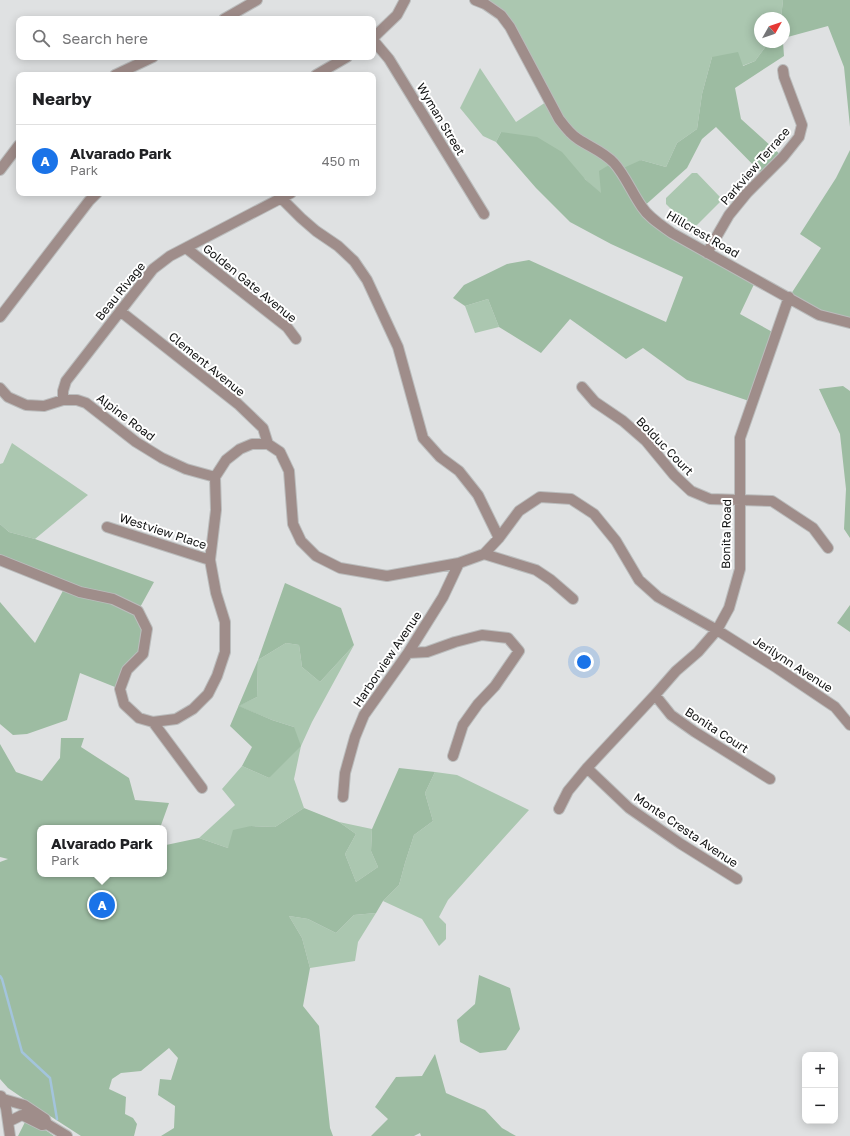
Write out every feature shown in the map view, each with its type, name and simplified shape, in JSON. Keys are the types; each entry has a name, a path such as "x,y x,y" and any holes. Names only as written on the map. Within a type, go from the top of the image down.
{"street":[{"path":"229,16 257,0"},
{"path":"376,36 397,15 405,0"},
{"name":"Hillcrest Road","path":"475,0 485,4 501,15 510,27 559,120 577,138 614,162 642,208 656,222 672,233 819,315 850,323"},
{"name":"Wyman Street","path":"376,43 389,59 484,214"},
{"path":"121,72 147,60"},
{"path":"321,72 342,60"},
{"name":"Parkview Terrace","path":"707,252 729,215 747,193 783,157 799,137 802,125 784,77 783,70"},
{"path":"0,170 16,149"},
{"path":"0,317 94,196"},
{"name":"Beau Rivage","path":"63,400 66,381 153,269 170,256 286,196"},
{"path":"282,198 301,218 316,231 338,246 354,261 367,280 398,347 423,438 440,457 459,471 478,494 499,538"},
{"name":"Golden Gate Avenue","path":"186,248 288,327 296,339"},
{"name":"Bonita Road","path":"558,809 568,791 587,768 676,671 698,652 717,630 729,608 740,569 740,438 789,298"},
{"name":"Clement Avenue","path":"120,311 238,404 264,428 268,444"},
{"name":"Bolduc Court","path":"582,387 595,402 623,421 646,441 674,475 691,491 710,499 772,500 813,528 828,548"},
{"name":"Alpine Road","path":"0,388 8,397 26,405 44,406 63,400 77,400 86,403 136,442 162,458 186,469 215,477"},
{"path":"0,560 80,592 113,599 138,611 147,629 143,654 127,670 120,689 124,704 139,718 153,722 176,719 193,709 208,694 217,676 225,652 225,622 216,593 210,560 216,510 215,477 226,460 240,449 252,444 268,444 280,452 289,471 293,524 301,541 316,556 340,568 387,576 459,563 484,554 536,570 551,580 573,599"},
{"name":"Jerilynn Avenue","path":"484,554 499,538 519,511 540,497 571,499 594,514 616,541 639,580 658,597 717,630 835,707 850,726"},
{"name":"Westview Place","path":"107,527 210,560"},
{"name":"Harborview Avenue","path":"343,797 345,773 355,737 364,715 408,653 444,597 459,563"},
{"path":"408,653 427,652 482,635 508,638 519,651 495,686 478,704 463,725 453,756"},
{"name":"Bonita Court","path":"655,695 671,714 695,732 770,779"},
{"path":"153,722 202,788"},
{"name":"Monte Cresta Avenue","path":"587,768 629,808 681,844 737,879"},
{"path":"2,1097 21,1104 24,1112 42,1125 47,1124 67,1136"},
{"path":"2,1097 6,1108 10,1136"},
{"path":"8,1122 24,1112"}],"green space":[{"path":"475,0 783,0 782,12 754,12 754,48 765,48 755,61 742,66 712,57 702,94 697,129 677,143 666,167 641,160 601,194 585,179 501,132 496,142 483,136 460,108 480,68 516,122 549,100 510,27"},
{"path":"783,0 850,0 850,127 844,67 828,26 790,36 790,12 782,12"},
{"path":"765,48 783,48 784,56 735,88 741,119 783,157 764,176 716,127 702,139 687,168 642,208 656,222 756,280 740,314 776,334 752,402 687,380 643,348 626,359 570,319 541,353 499,327 488,299 465,306 453,298 464,285 507,264 529,260 666,322 683,277 611,244 570,222 536,188 496,142 501,132 537,137 562,152 585,179 601,193 599,171 614,162 619,170 641,160 666,167 677,143 697,129 702,94 712,57 738,52 743,66 755,61"},
{"path":"850,150 850,323 789,297 821,248 800,234 836,178"},
{"path":"692,173 697,173 720,197 720,202 694,228 689,227 666,204 666,198"},
{"path":"488,299 499,327 475,333 465,306"},
{"path":"843,386 850,391 850,538 844,529 846,489 840,434 819,389"},
{"path":"12,443 88,495 35,539 9,532 0,524 0,464 3,463"},
{"path":"0,524 9,532 35,539 154,582 138,611 147,629 143,654 120,689 80,673 67,720 27,734 13,735 0,724 0,602 35,643 65,587 0,560"},
{"path":"285,583 341,608 354,645 320,682 302,667 299,645 286,643 258,660"},
{"path":"850,605 850,632 837,623"},
{"path":"286,643 299,645 302,667 320,682 354,645 312,722 301,746 294,779 304,808 275,827 251,826 228,848 199,838 235,805 222,789 242,766 269,778 294,727 238,706 257,697 258,660"},
{"path":"258,660 257,697 239,706 272,720 294,727 301,746 269,778 242,766 252,747 230,726"},
{"path":"61,738 84,738 81,747 129,778 135,800 169,803 161,825 37,825 37,877 167,877 167,845 199,838 228,848 233,830 251,826 275,827 304,808 339,822 356,834 345,854 356,882 378,867 371,851 372,829 399,768 435,772 425,793 433,821 414,835 399,885 383,901 376,913 354,915 336,933 308,919 289,916 302,938 310,968 303,1006 319,1026 330,1128 333,1136 161,1136 174,1128 175,1106 158,1095 160,1079 171,1080 178,1058 169,1048 141,1071 121,1073 112,1079 109,1089 126,1097 125,1114 133,1118 137,1124 134,1136 81,1136 8,1088 0,1079 0,862 8,859 0,857 0,744 16,772 42,781 60,758"},
{"path":"435,772 457,775 529,810 448,900 439,917 446,924 446,939 439,946 422,919 383,901 399,885 414,835 433,821 425,793"},
{"path":"339,822 372,829 371,851 378,867 356,882 345,854 356,834"},
{"path":"376,913 358,942 355,961 310,968 302,938 289,916 308,919 336,933 354,915"},
{"path":"479,975 510,988 520,1029 506,1050 480,1053 460,1042 457,1020 475,1004"},
{"path":"435,1054 446,1093 485,1110 502,1128 516,1136 421,1136 420,1133 414,1136 371,1136 388,1119 375,1107 396,1077 422,1076"},
{"path":"25,1122 41,1127 54,1136 18,1136"}],"waterway":[{"path":"0,976 22,1052 50,1078 57,1119"}],"place":[{"name":"Alvarado Park","path":"102,905"}]}
